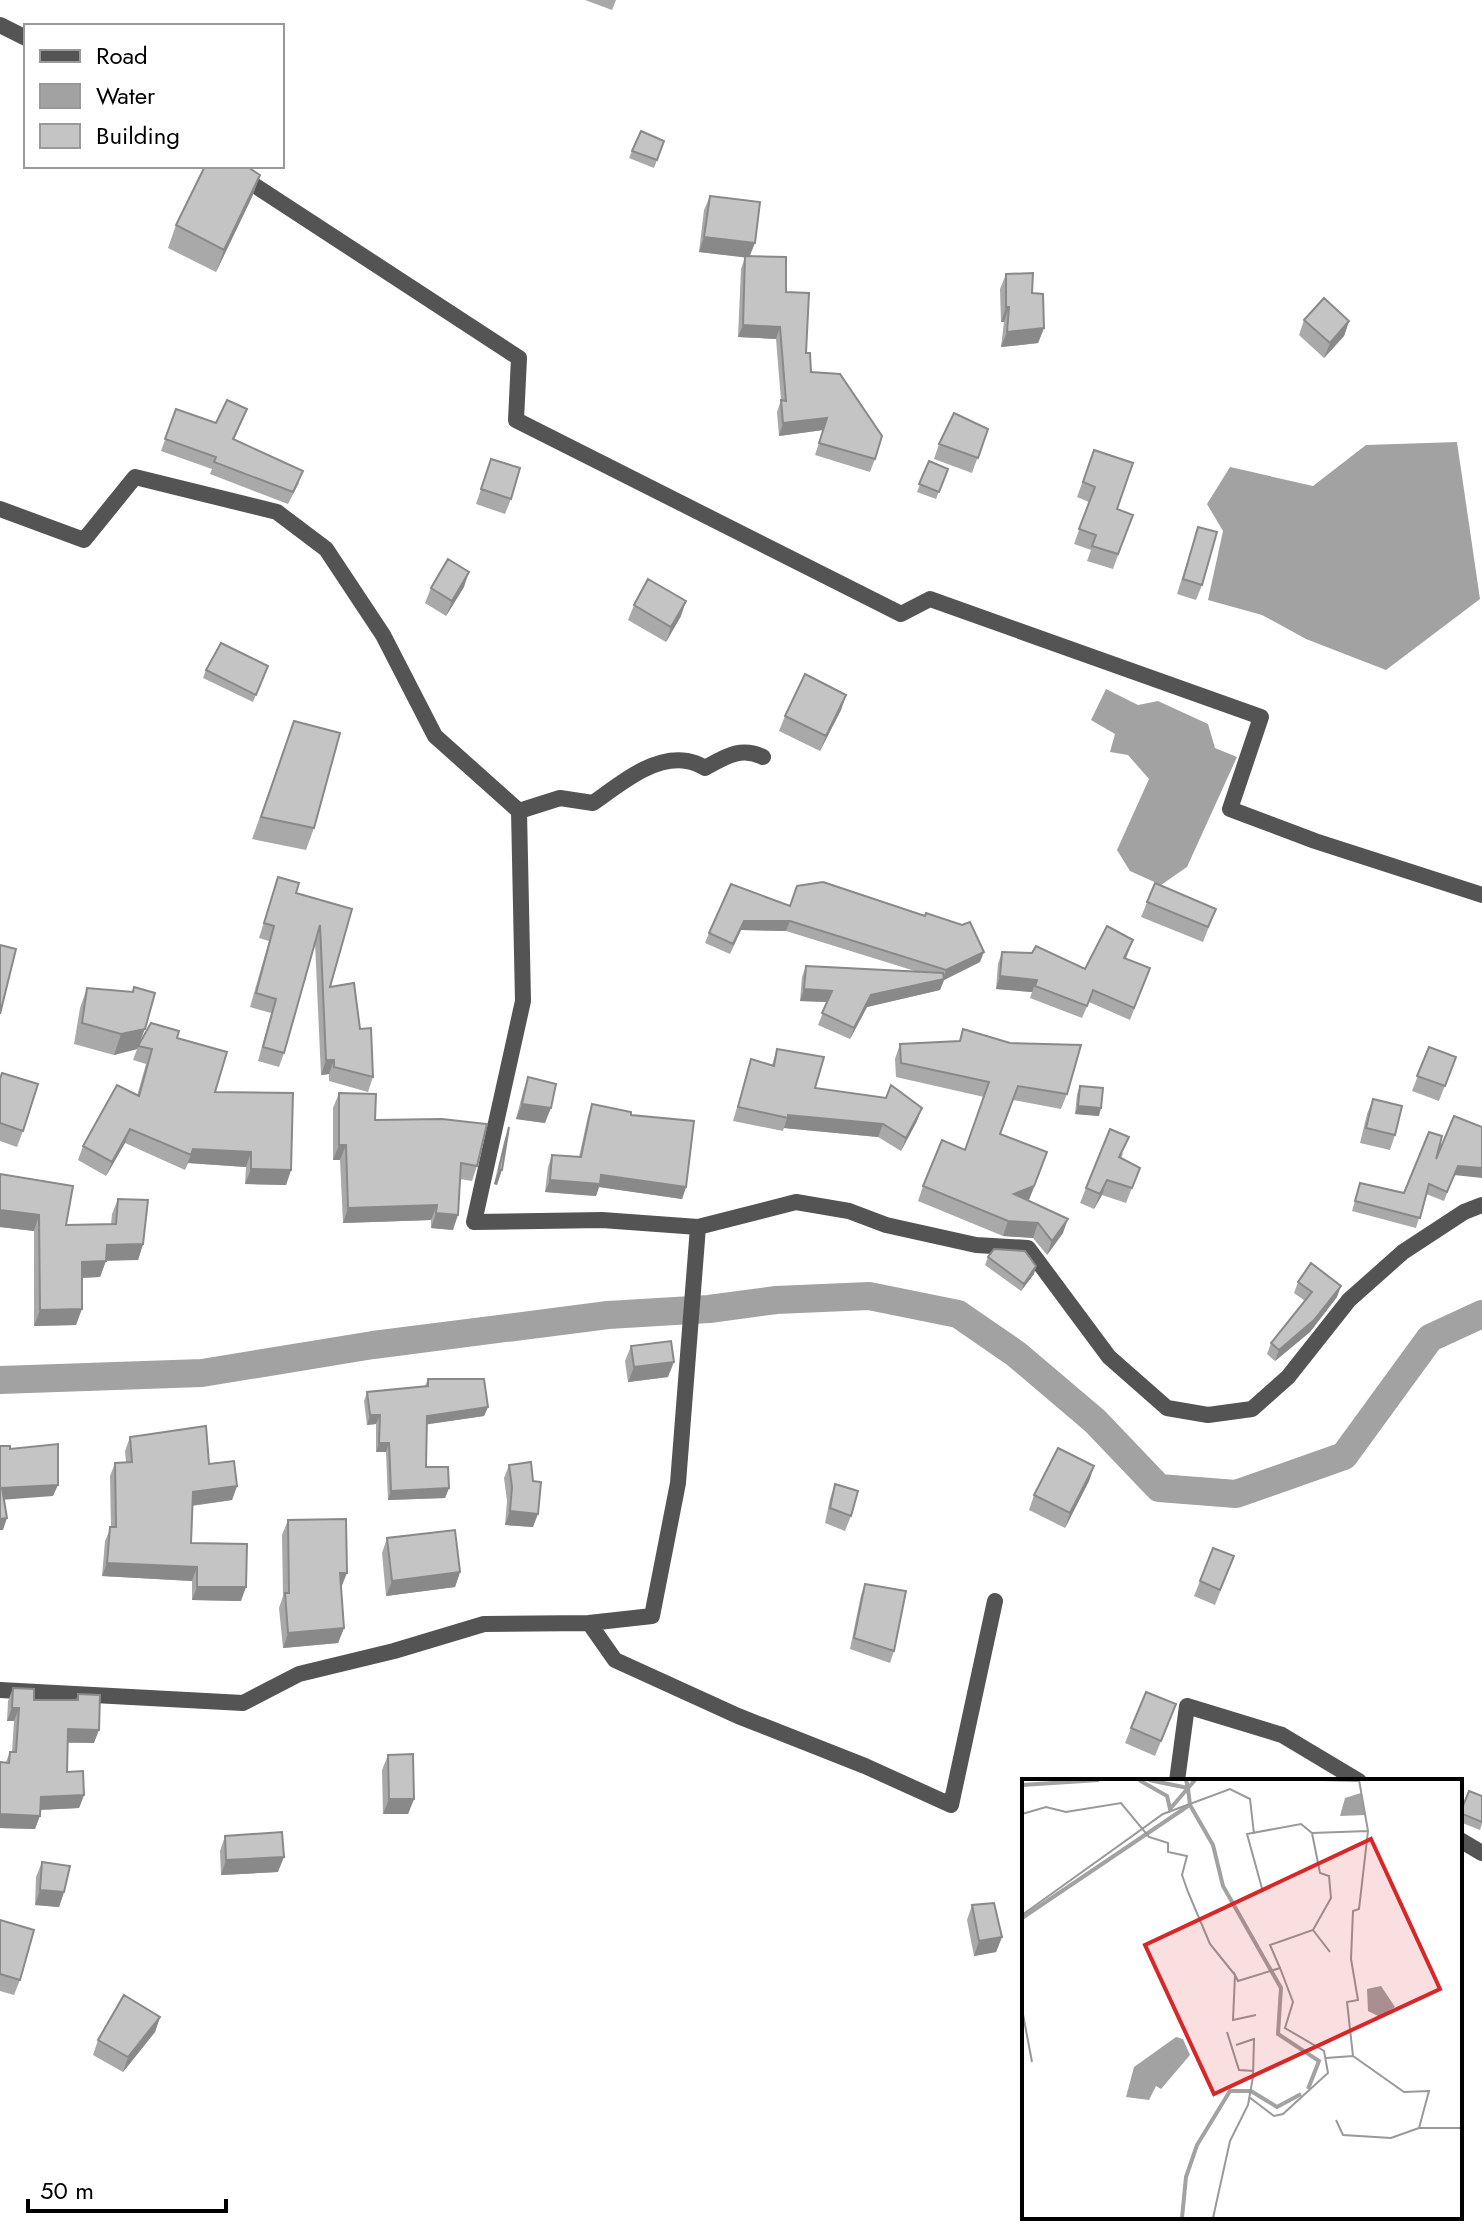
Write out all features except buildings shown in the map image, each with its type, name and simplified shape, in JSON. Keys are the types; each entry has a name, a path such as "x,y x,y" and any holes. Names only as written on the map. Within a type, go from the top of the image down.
{"street":[{"path":"0,25 24,37"},
{"path":"228,168 519,358 516,420 901,614 930,599 1261,717 1230,809 1315,841 1482,895"},
{"path":"0,509 84,540 135,477 277,512 326,549 383,635 435,736 519,811 523,1001 474,1222 602,1220 698,1227 796,1202 849,1211 886,1225 976,1245 1028,1248 1109,1357 1167,1408 1208,1415 1252,1409 1288,1377 1349,1300 1403,1252 1464,1212 1482,1205"},
{"path":"519,811 560,798 593,803 636,773 664,762 686,760 705,768 735,752 756,753 763,757"},
{"path":"0,1690 243,1703 299,1674 394,1651 484,1624 589,1623 652,1616 678,1483 698,1227"},
{"path":"589,1623 615,1660 738,1716 865,1766 951,1805 995,1601"},
{"path":"1177,1779 1187,1706 1282,1735 1356,1779"},
{"path":"1462,1841 1482,1853"}],"water":[{"path":"1457,442 1480,599 1386,670 1306,639 1262,615 1208,600 1223,531 1207,504 1230,467 1313,486 1366,445"},
{"path":"1106,689 1138,705 1158,701 1208,724 1215,748 1237,757 1187,867 1161,885 1130,871 1117,850 1149,779 1128,755 1110,752 1115,734 1091,720"}],"waterway":[{"path":"0,1380 202,1373 373,1345 608,1315 709,1309 776,1300 869,1296 958,1314 1016,1354 1095,1421 1159,1488 1236,1494 1344,1456 1430,1338 1482,1314"}]}
